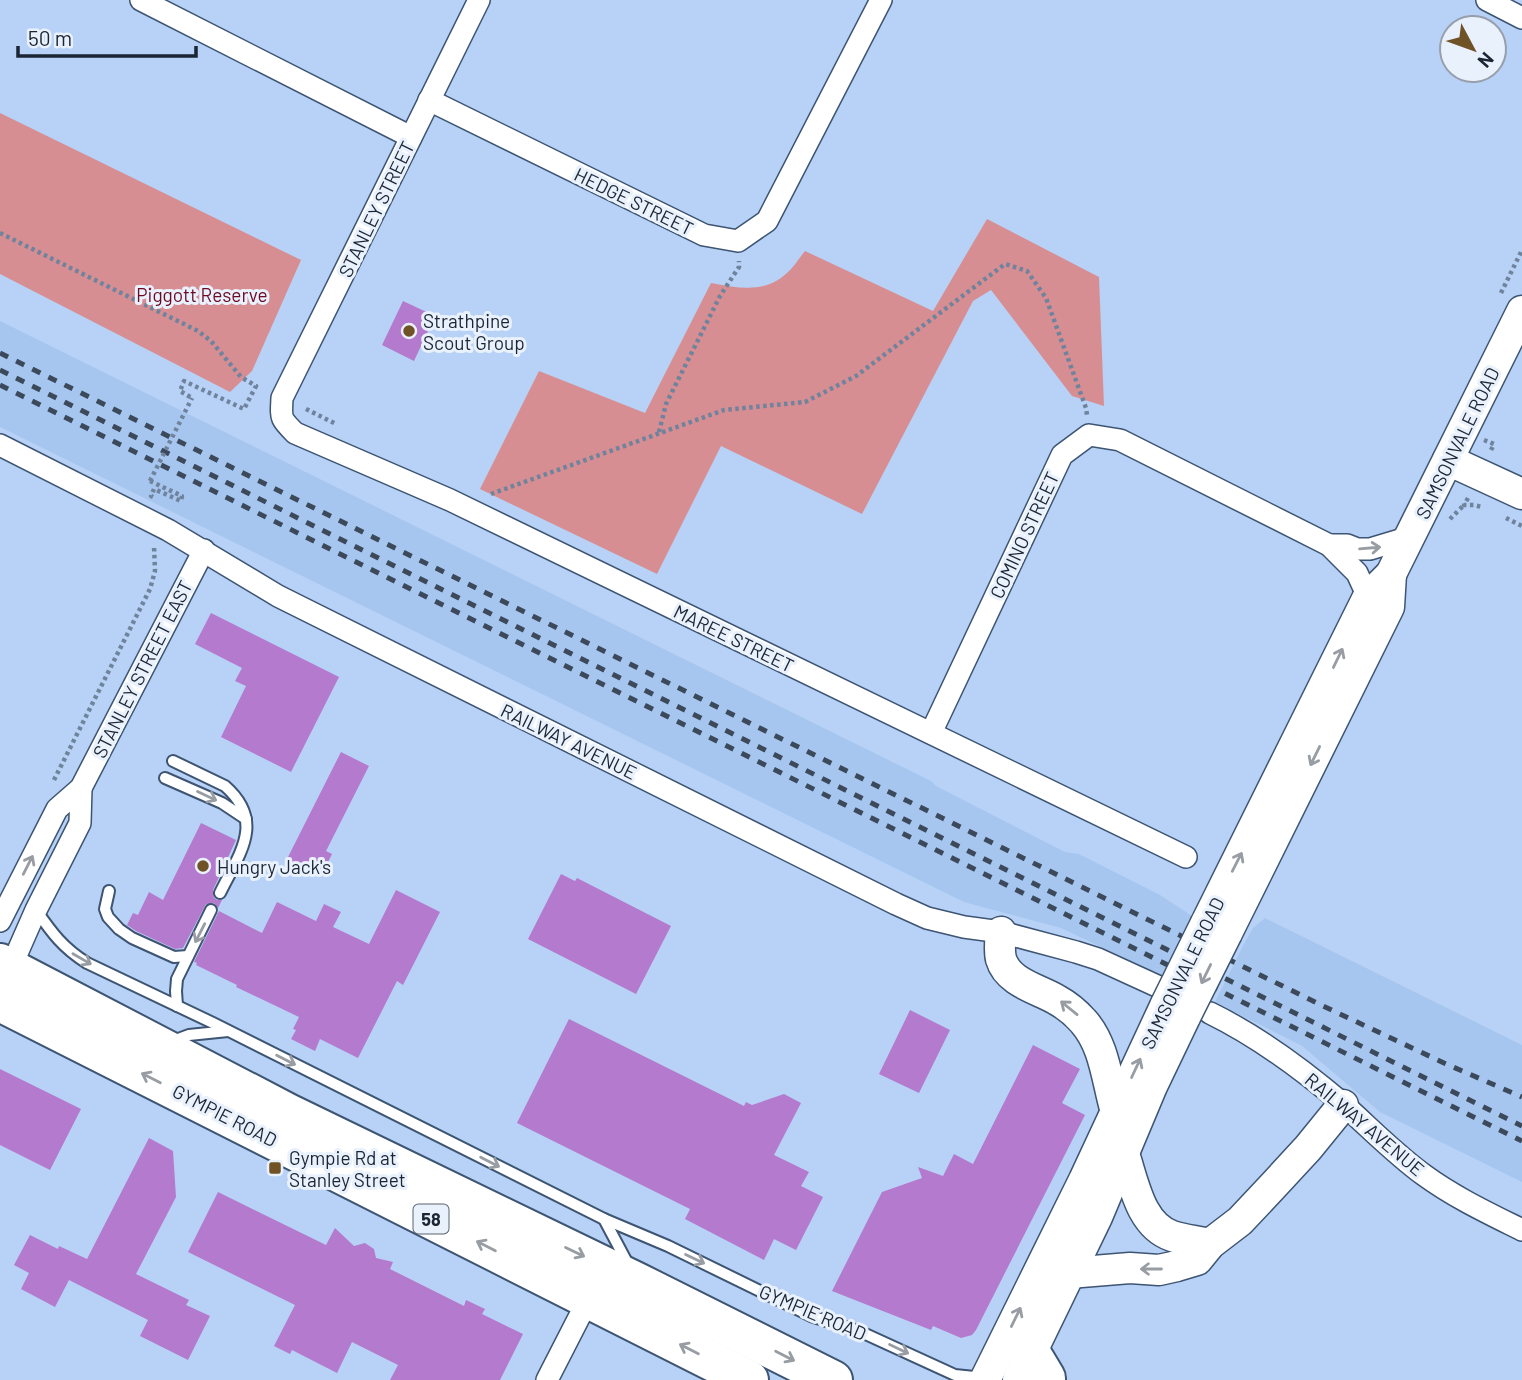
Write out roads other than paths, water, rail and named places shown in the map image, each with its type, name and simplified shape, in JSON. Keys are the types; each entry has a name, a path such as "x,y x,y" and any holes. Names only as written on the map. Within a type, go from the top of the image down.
{"highway":[{"name":"GYMPIE ROAD","path":"3,981 161,1045 288,1113 832,1380"},
{"name":"GYMPIE ROAD","path":"3,981 589,1298 750,1380"}],"main road":[{"name":"SAMSONVALE ROAD","path":"986,1379 1116,1112 1180,1004 1368,597 1391,574 1522,311"},
{"path":"1448,460 1522,494"},
{"name":"SAMSONVALE ROAD","path":"1217,928 1389,607 1391,574"},
{"path":"1001,932 1001,959 1012,976 1059,1000 1084,1021 1101,1054 1116,1112"},
{"name":"SAMSONVALE ROAD","path":"1031,1371 1069,1273 1097,1217 1152,1086 1180,1004"},
{"path":"1069,1273 1130,1268 1159,1269 1197,1259 1210,1244 1240,1221 1308,1148 1343,1105"},
{"path":"1124,1154 1141,1206 1159,1230 1174,1237 1210,1244"}],"street":[{"name":"STANLEY STREET","path":"282,421 282,398 479,0"},
{"name":"HEDGE STREET","path":"429,100 704,235 738,241 767,221 881,0"},
{"path":"1487,0 1522,18"},
{"path":"144,1 411,137"},
{"name":"MAREE STREET","path":"282,421 295,433 460,505 1186,857"},
{"name":"COMINO STREET","path":"931,733 1062,455 1089,435 1120,440 1329,545"},
{"name":"RAILWAY AVENUE","path":"0,445 168,530 278,596 896,904 927,918 1001,932 1107,963 1180,1004 1236,1026 1288,1060 1397,1154 1440,1186 1522,1230"},
{"path":"1329,545 1370,549 1410,537"},
{"path":"1329,545 1352,566 1368,597"},
{"name":"STANLEY STREET EAST","path":"0,920 57,808 81,788 204,550"},
{"name":"STANLEY STREET EAST","path":"3,981 80,823 81,788"},
{"path":"547,1380 589,1298"}],"lane":[{"path":"173,761 225,786 239,802 247,820 243,845 220,893"},
{"path":"165,778 222,803 247,820"},
{"path":"109,891 105,909 108,917 119,929 132,938 174,957 188,956"},
{"name":"GYMPIE ROAD","path":"36,910 58,941 87,963 604,1219 668,1246 811,1316 861,1332 955,1375 986,1379"},
{"path":"177,1006 177,979 211,910"},
{"path":"161,1045 189,1035 228,1031"},
{"path":"604,1219 637,1282"}],"railway":[{"path":"0,353 1323,1006 1522,1097"},
{"path":"0,370 1522,1126"},
{"path":"0,385 1522,1141"}],"place":[{"name":"Strathpine Scout Group","path":"409,331"},
{"name":"Hungry Jack's","path":"203,866"},
{"name":"Gympie Rd at Stanley Street","path":"275,1168"}],"park label":[{"name":"Piggott Reserve","path":"202,294"}]}
